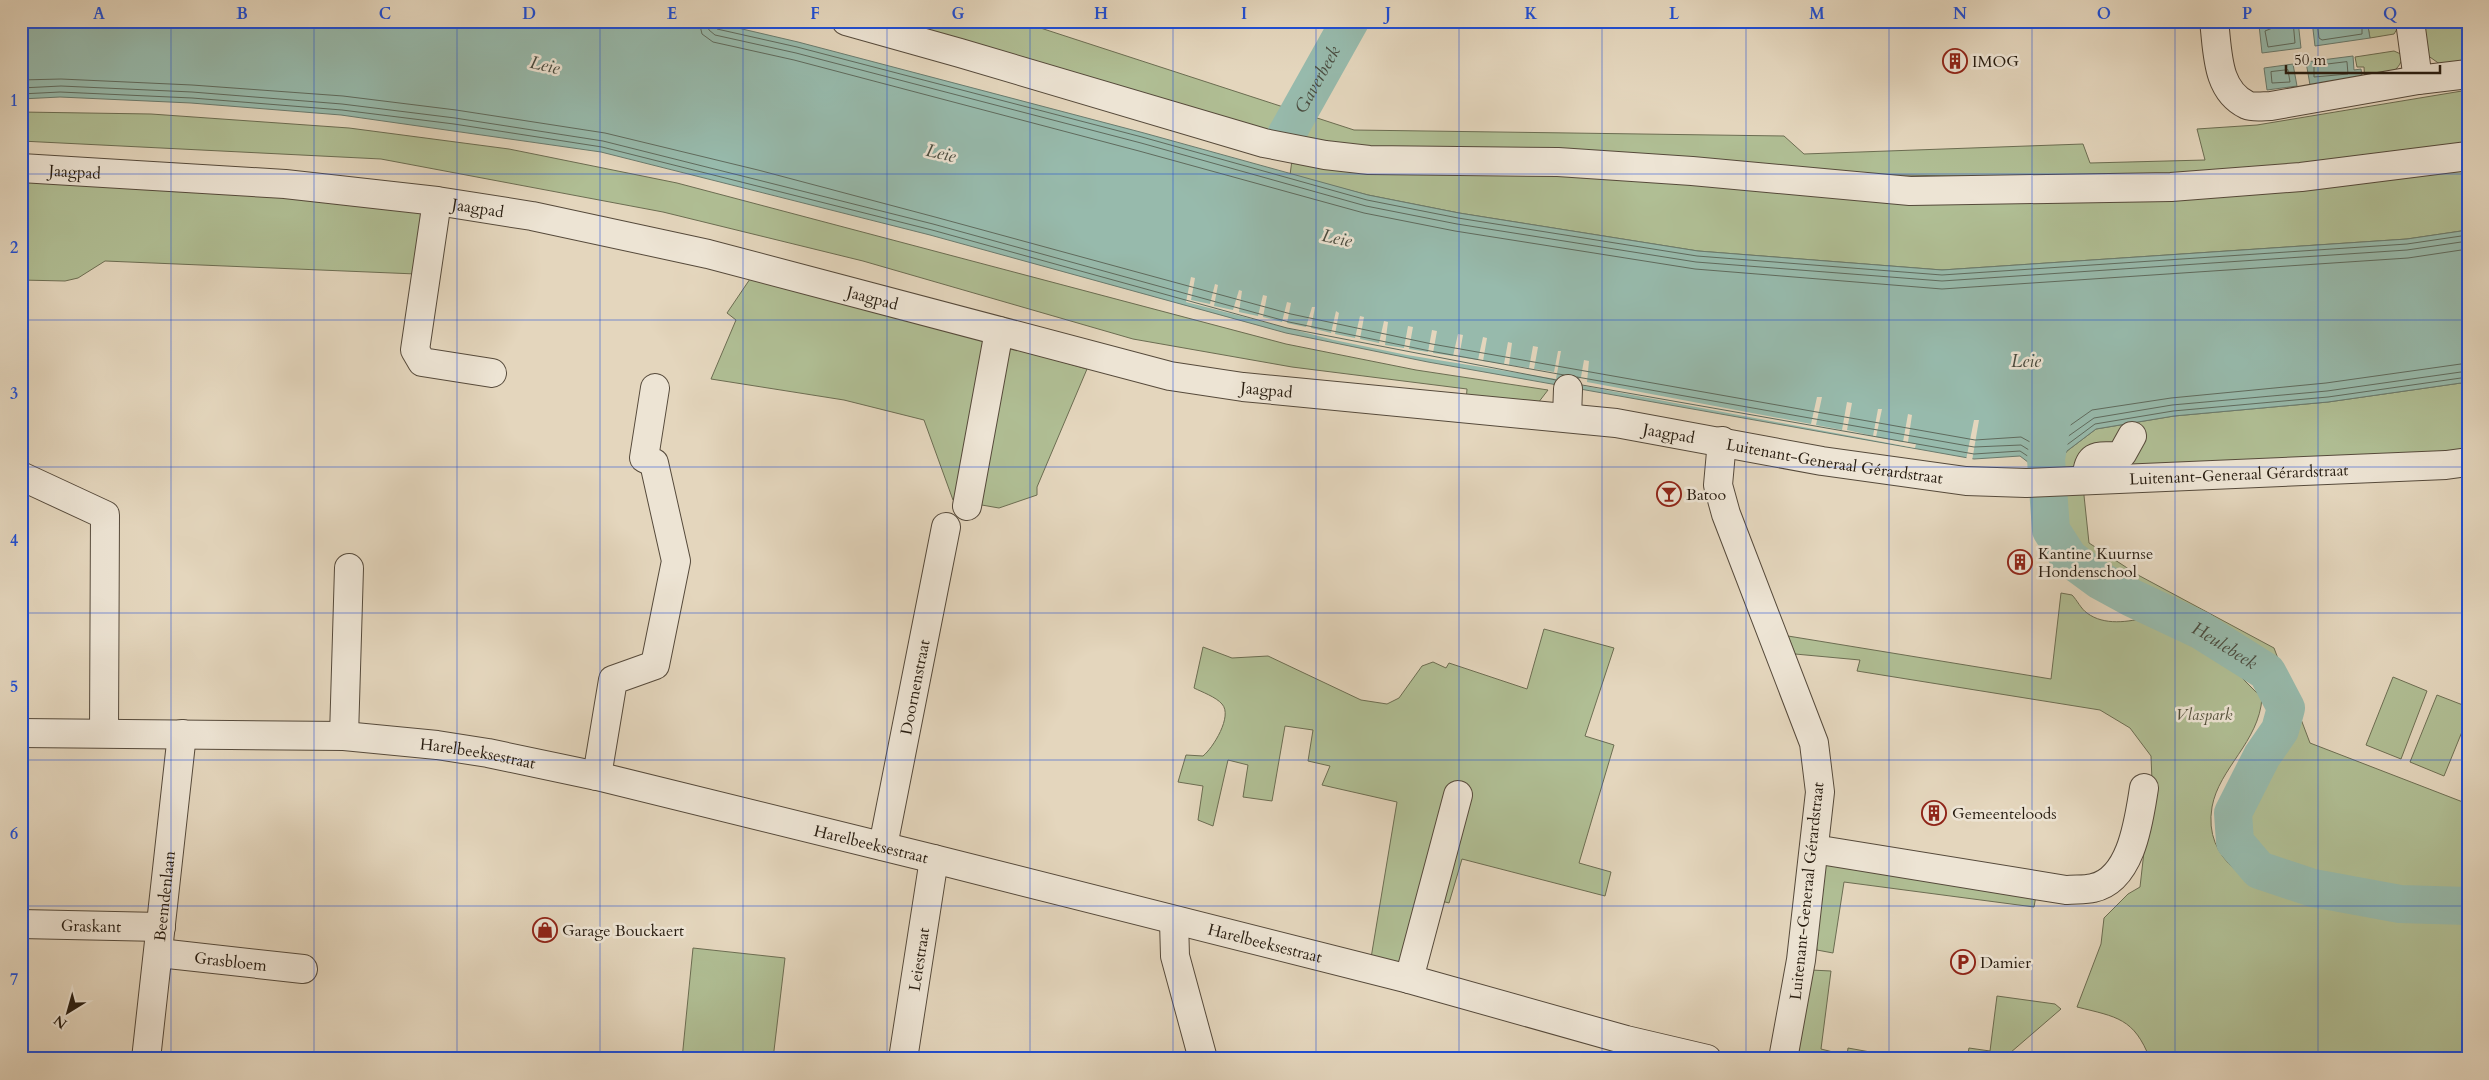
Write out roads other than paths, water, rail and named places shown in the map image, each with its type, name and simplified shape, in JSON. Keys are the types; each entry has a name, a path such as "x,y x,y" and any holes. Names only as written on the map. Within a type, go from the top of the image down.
{"street":[{"path":"846,21 1264,143 1325,156 1369,160 1558,162 1692,170 1910,191 2171,187 2301,177 2468,156"},
{"path":"2214,21 2221,72 2229,93 2249,106 2271,106 2418,80 2468,74"},
{"path":"2410,21 2418,80"},
{"name":"Jaagpad","path":"21,168 97,174 192,176 285,184 438,202 532,216 708,254 1170,376 1244,387 1566,417 1640,426 1722,440"},
{"path":"438,202 415,350 422,362 492,373"},
{"path":"967,506 999,331"},
{"path":"597,776 613,680 655,665 676,561 654,464 644,458 655,388"},
{"path":"1566,417 1568,389"},
{"path":"2081,477 2097,456 2113,457 2122,454 2132,436"},
{"name":"Luitenant-Generaal Gérardstraat","path":"1783,1059 1794,1002 1820,792 1814,743 1726,514 1718,485 1722,440 1822,461 1954,480 2026,483 2081,477 2426,466 2468,462"},
{"path":"21,476 105,515 104,733"},
{"name":"Doornenstraat","path":"883,846 946,527"},
{"path":"344,736 349,568"},
{"name":"Harelbeeksestraat","path":"21,733 344,736 437,744 597,776 883,846 1408,979 1626,1040 1707,1059"},
{"name":"Beemdenlaan","path":"146,1059 182,734"},
{"path":"1814,849 2066,890 2095,888 2115,877 2135,839 2144,788"},
{"path":"1408,979 1458,795"},
{"name":"Leiestraat","path":"903,1059 934,859"},
{"path":"1174,921 1175,956 1203,1059"},
{"name":"Graskant","path":"21,924 160,940"},
{"name":"Grasbloem","path":"160,940 303,969"}],"water":[{"name":"Leie","path":"21,21 708,21 798,42 1144,133 1368,195 1459,213 1698,251 1942,270 2407,239 2468,230 2468,382 2328,402 2174,416 2096,429 2067,451 2057,466 2033,466 2020,456 1974,459 1428,362 1286,333 930,235 601,152 341,115 191,103 60,97 21,99"},
{"path":"2298,21 2301,48 2262,53 2259,25"},
{"path":"2312,21 2367,21 2370,38 2315,46"},
{"path":"2353,56 2354,70 2361,69 2362,76 2310,85 2306,62"},
{"path":"2293,64 2297,86 2267,90 2264,68"}],"waterway":[{"name":"Gaverbeek","path":"1285,137 1350,21"},
{"name":"Heulebeek","path":"2053,415 2046,459 2051,530 2069,558 2099,580 2200,630 2267,672 2286,708 2280,730 2262,756 2233,813 2235,842 2259,870 2313,888 2400,904 2468,906"}],"place":[{"name":"IMOG","path":"1955,61"},
{"name":"Batoo","path":"1669,494"},
{"name":"Kantine Kuurnse Hondenschool","path":"2020,562"},
{"name":"Gemeenteloods","path":"1934,813"},
{"name":"Garage Bouckaert","path":"545,930"},
{"name":"Damier","path":"1963,962"}],"park label":[{"name":"Vlaspark","path":"2204,714"}]}
